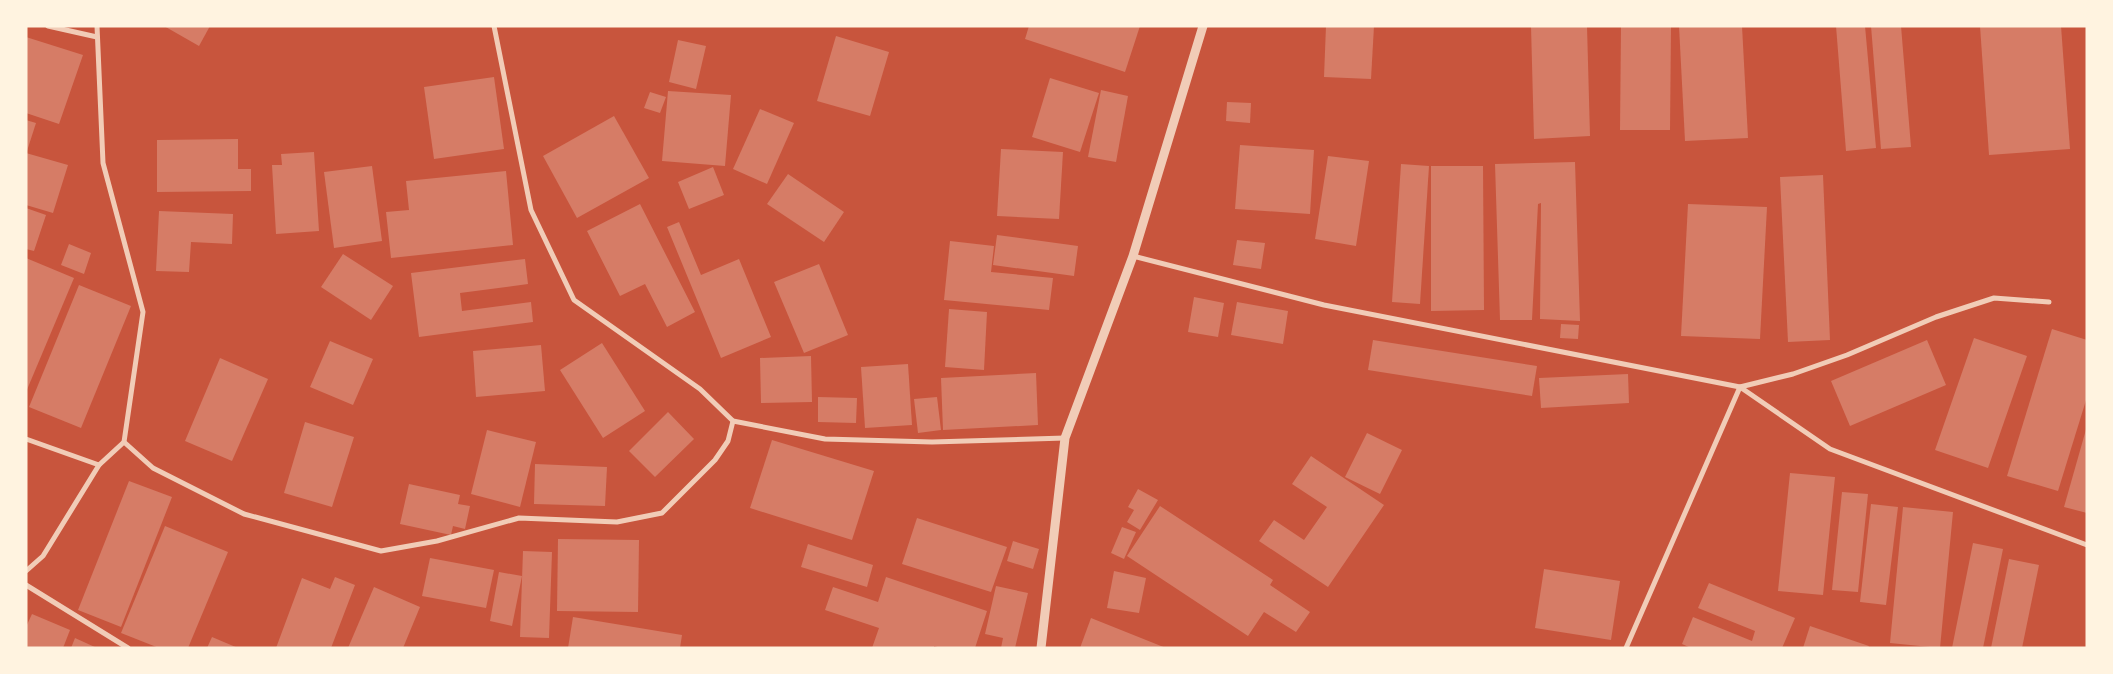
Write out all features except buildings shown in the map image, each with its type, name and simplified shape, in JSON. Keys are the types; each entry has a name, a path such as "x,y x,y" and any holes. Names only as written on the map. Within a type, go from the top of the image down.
{"street":[{"path":"48,26 97,37"},
{"path":"26,571 43,556 99,465 124,442 143,312 103,163 97,26"},
{"path":"494,26 531,210 574,300 700,389 733,422 825,439 932,442 1065,438"},
{"path":"1041,648 1065,438 1133,256 1203,26"},
{"path":"1133,256 1324,304 1740,388 1830,449 2087,545"},
{"path":"1740,388 1793,374 1847,356 1936,317 1994,298 2049,302"},
{"path":"1626,648 1740,388"},
{"path":"124,442 153,468 244,514 381,551 437,542 519,518 618,522 662,513 715,460 728,441 733,422"},
{"path":"26,439 99,465"},
{"path":"26,585 128,648"}]}
